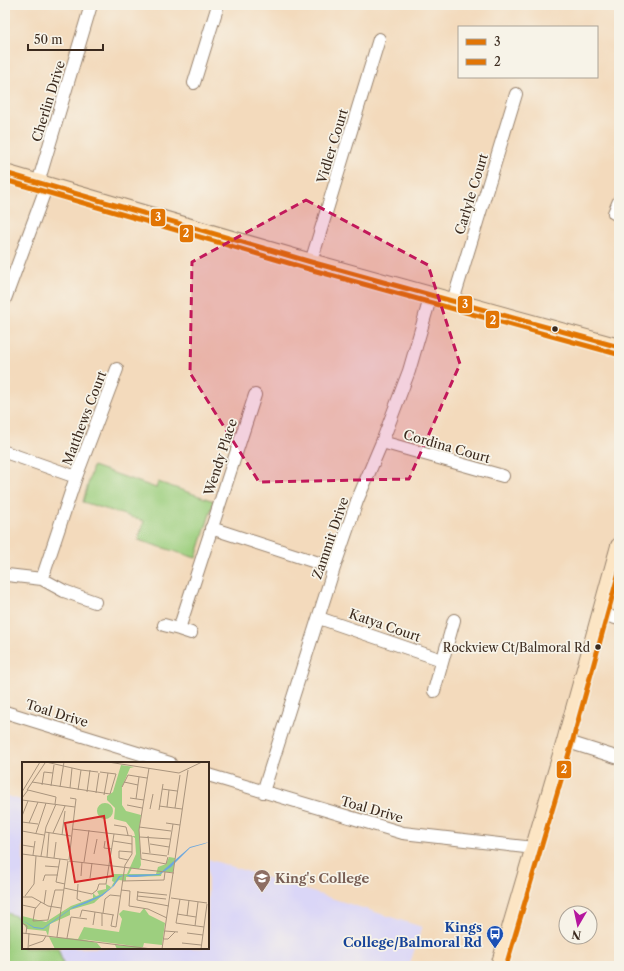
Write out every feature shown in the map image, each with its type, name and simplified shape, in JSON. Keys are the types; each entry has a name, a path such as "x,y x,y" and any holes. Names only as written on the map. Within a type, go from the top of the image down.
{"street":[{"name":"Cherlin Drive","path":"5,299 42,184 91,5"},
{"path":"194,83 218,5"},
{"name":"Vidler Court","path":"311,262 379,39"},
{"name":"Carlyle Court","path":"453,301 516,94"},
{"path":"5,174 311,262 619,347"},
{"path":"614,213 619,201"},
{"name":"Zammit Drive","path":"263,792 334,568 357,501 382,442 409,371 431,295"},
{"name":"Matthews Court","path":"42,578 76,477 117,369"},
{"name":"Wendy Place","path":"179,629 255,395"},
{"name":"Cordina Court","path":"382,442 503,476"},
{"name":"Matthews Court","path":"5,452 76,477"},
{"path":"211,528 334,568"},
{"path":"500,966 565,741 619,546"},
{"path":"7,575 42,578 64,591 95,602"},
{"path":"600,614 619,619"},
{"name":"Katya Court","path":"319,618 442,660"},
{"path":"434,691 454,620"},
{"path":"164,625 191,633"},
{"name":"Toal Drive","path":"5,712 167,762"},
{"path":"565,741 619,758"},
{"name":"Toal Drive","path":"209,775 403,833 534,848"}],"highlighted area":[{"path":"306,200 428,265 460,364 409,479 259,482 190,373 192,262"}],"shaded area":[{"name":"King's College","path":"5,795 22,801 22,949 209,949 209,859 422,927 409,966 5,966"}],"green space":[{"path":"93,466 156,488 158,482 214,501 196,558 138,540 144,521 83,502"},
{"path":"5,912 22,919 22,949 58,949 64,966 5,966"}],"transit line":[{"name":"3","path":"5,173 311,262 619,347"},
{"name":"2","path":"5,180 309,269 617,354"},
{"name":"2","path":"506,966 572,743 619,572"}],"place":[{"name":"Rockview Ct/Balmoral Rd","path":"598,647"},
{"name":"King's College","path":"262,893"},
{"name":"Kings College/Balmoral Rd","path":"495,949"}]}
